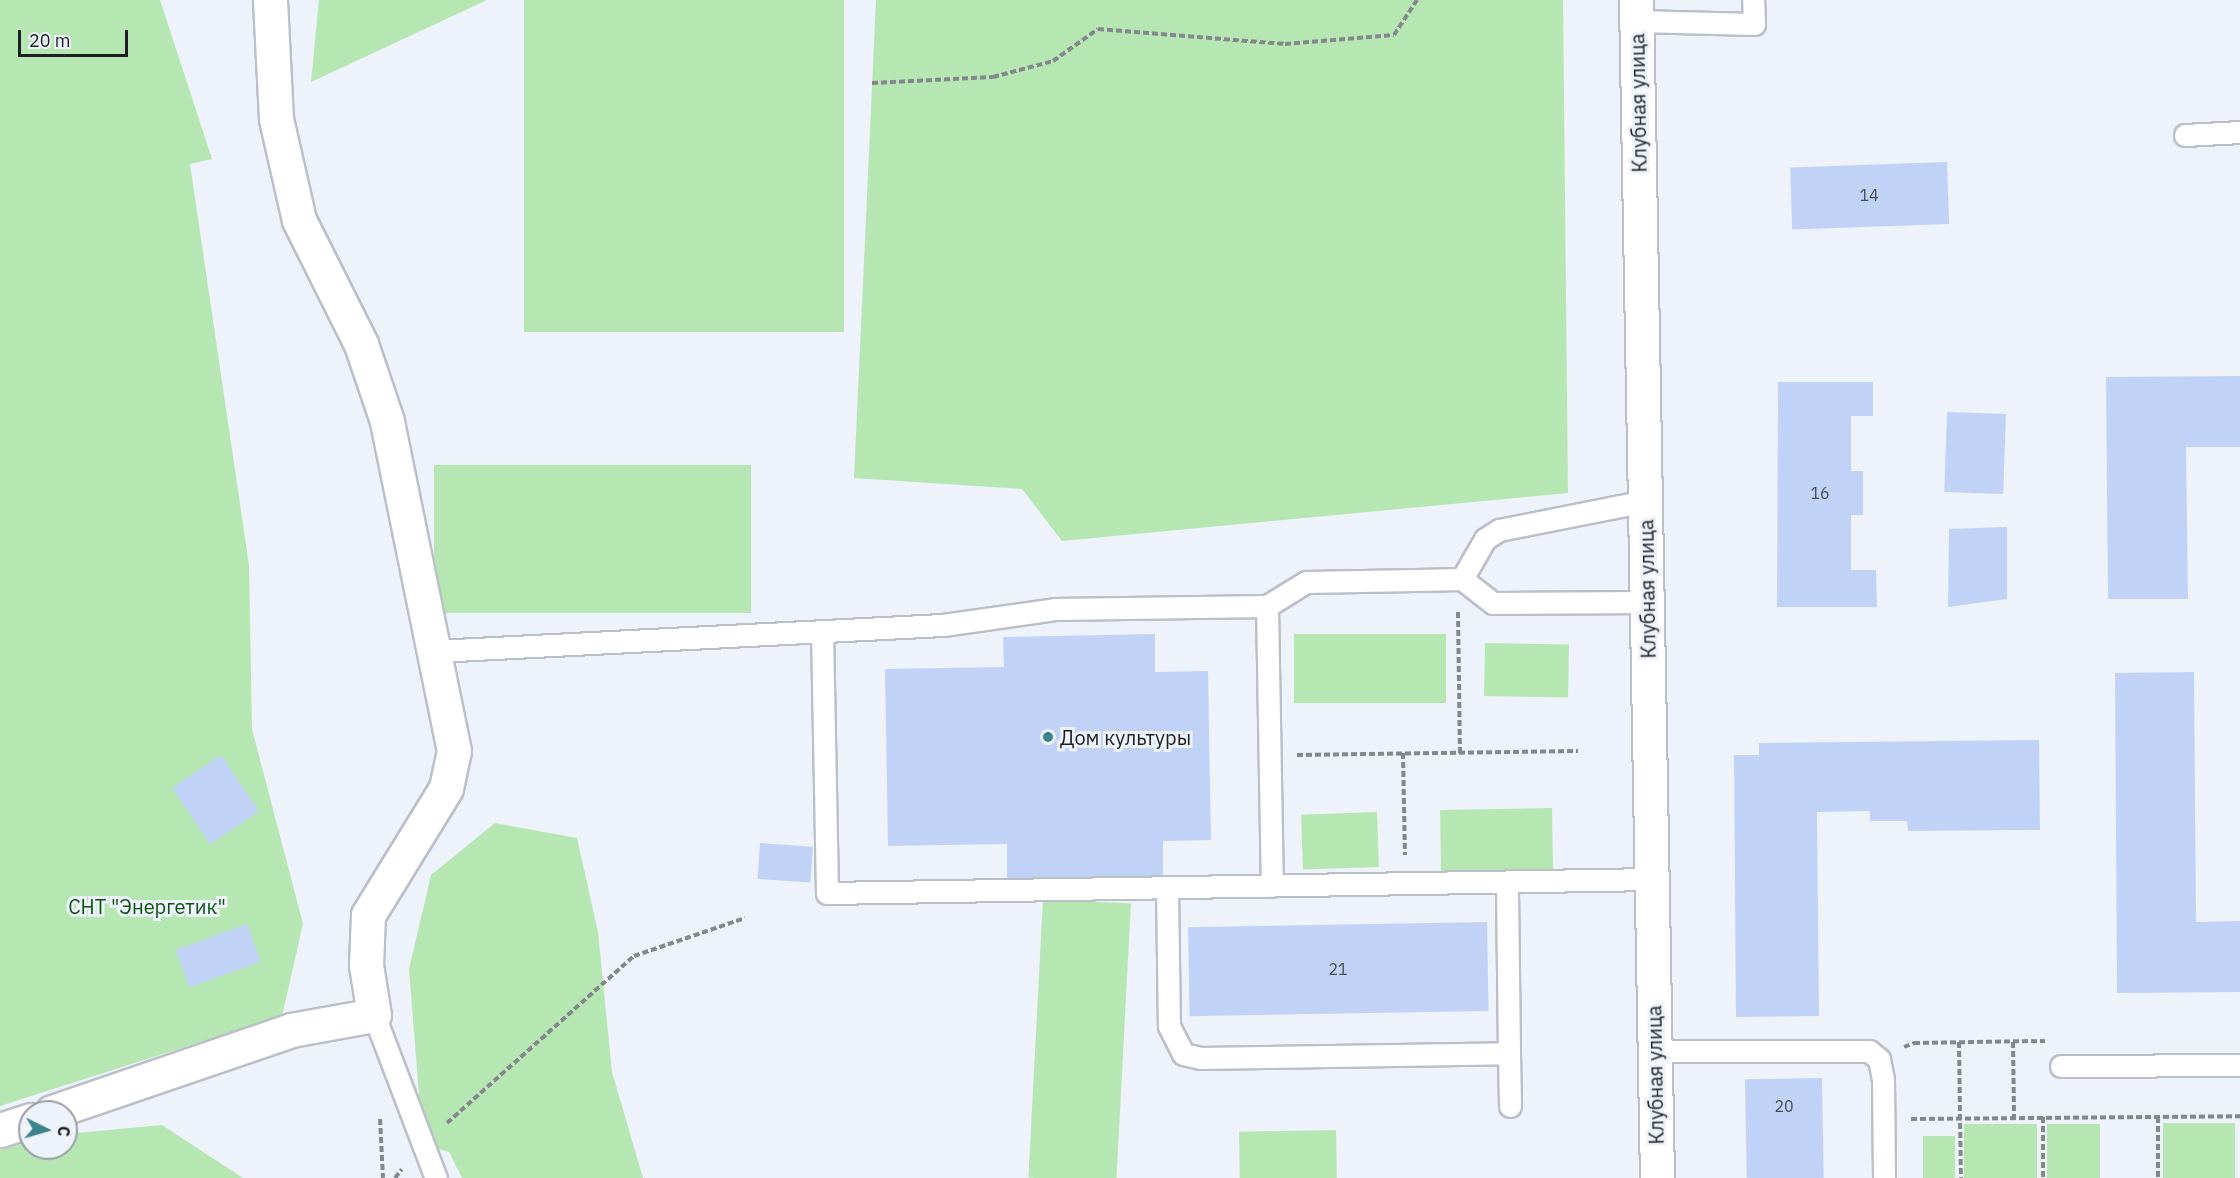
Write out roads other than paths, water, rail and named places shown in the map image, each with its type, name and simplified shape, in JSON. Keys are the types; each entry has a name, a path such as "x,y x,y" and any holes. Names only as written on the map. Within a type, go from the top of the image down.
{"street":[{"path":"78,1103 291,1030 374,1015 366,965 368,915 446,788 454,751 436,651 387,421 361,344 299,220 276,119 270,0"},
{"name":"Клубная улица","path":"1636,11 1657,1178"},
{"path":"0,1130 18,1124"}],"lane":[{"path":"1636,11 1754,24 1753,0"},
{"path":"2184,135 2240,132"},
{"path":"1459,579 1485,538 1498,530 1646,501"},
{"path":"436,651 943,625 1055,609 1268,606 1306,582 1459,579 1493,603 1647,602"},
{"path":"1268,606 1272,886"},
{"path":"822,631 826,893 1652,879"},
{"path":"1506,882 1510,1106"},
{"path":"1167,887 1168,1026 1183,1054 1509,1053"},
{"path":"374,1015 436,1178"},
{"path":"1655,1051 1854,1049 1878,1059 1883,1119 1884,1178"},
{"path":"2061,1066 2240,1065"}],"place":[{"name":"Дом культуры","path":"1048,737"}],"park label":[{"name":"СНТ \"Энергетик\"","path":"147,906"}]}
